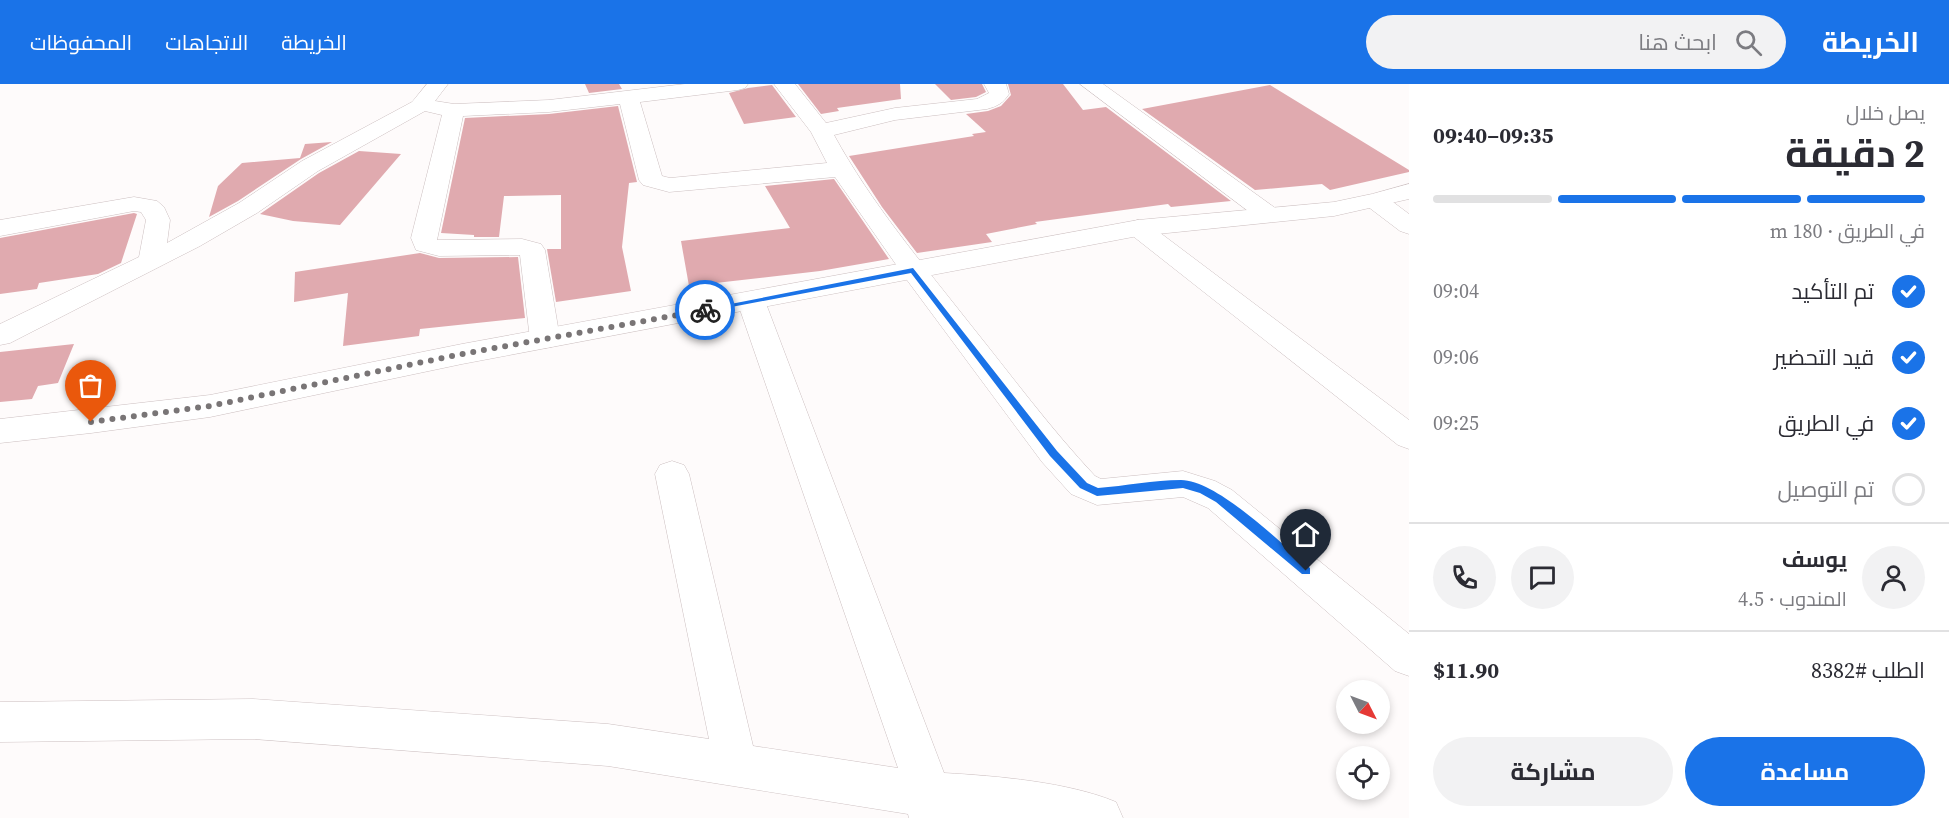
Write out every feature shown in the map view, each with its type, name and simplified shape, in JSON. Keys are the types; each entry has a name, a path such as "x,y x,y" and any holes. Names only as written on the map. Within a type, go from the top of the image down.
{"street":[{"path":"0,336 151,262 248,208 310,166 419,106 438,84"},
{"path":"419,106 454,110 549,106 639,93 738,84"},
{"path":"784,84 821,131 841,169 913,270 1054,453 1083,485 1097,492 1183,484 1203,490 1220,499 1409,658"},
{"path":"821,131 896,114 980,105 994,100 999,94 998,87 994,84"},
{"path":"1090,84 1269,215"},
{"path":"639,93 651,180 657,183 669,185 841,169"},
{"path":"454,110 424,238 425,245 439,248 522,247 532,250 545,339"},
{"path":"0,430 91,422 210,406 545,339 1138,228 1334,209 1376,201 1409,191"},
{"path":"1376,201 1409,226"},
{"path":"0,228 134,204 148,206 155,212 158,220 151,262"},
{"path":"1138,228 1409,437"},
{"path":"751,301 930,807"},
{"path":"672,474 736,765"},
{"path":"0,722 253,719 608,745 736,765 930,807 1009,808 1100,818"}],"building":[{"path":"585,84 619,84 622,89 589,93"},
{"path":"798,84 900,84 901,99 837,108 839,111 821,114"},
{"path":"935,84 982,84 986,92 976,97 951,100"},
{"path":"1008,84 1063,84 1083,110 1106,107 1231,201 1171,207 1168,204 1035,222 1037,224 986,234 992,242 917,253 882,207 849,156 974,136 972,134 986,132 966,114 988,111 1001,106 1011,95"},
{"path":"772,85 796,117 744,124 729,93"},
{"path":"1270,85 1409,172 1330,190 1322,184 1255,190 1142,109"},
{"path":"618,106 637,182 629,183 622,247 631,291 556,302 547,249 561,249 561,195 504,196 499,237 441,233 465,118 549,114"},
{"path":"332,142 209,217 218,186 242,163 300,158 305,144"},
{"path":"359,151 401,154 340,225 293,221 260,214 319,173"},
{"path":"834,179 889,259 820,271 689,286 681,241 790,228 765,186"},
{"path":"137,214 121,263 98,274 39,283 37,289 0,294 0,238"},
{"path":"420,253 439,258 518,257 525,318 420,329 419,336 343,346 348,293 294,302 295,272"},
{"path":"74,344 58,383 38,386 32,399 0,402 0,352"}],"way so far":[{"path":"91,422 210,406 462,354 705,310"}],"route":[{"path":"705,310 913,270 1054,453 1083,485 1097,492 1183,484 1203,490 1220,499 1306,571"}]}
